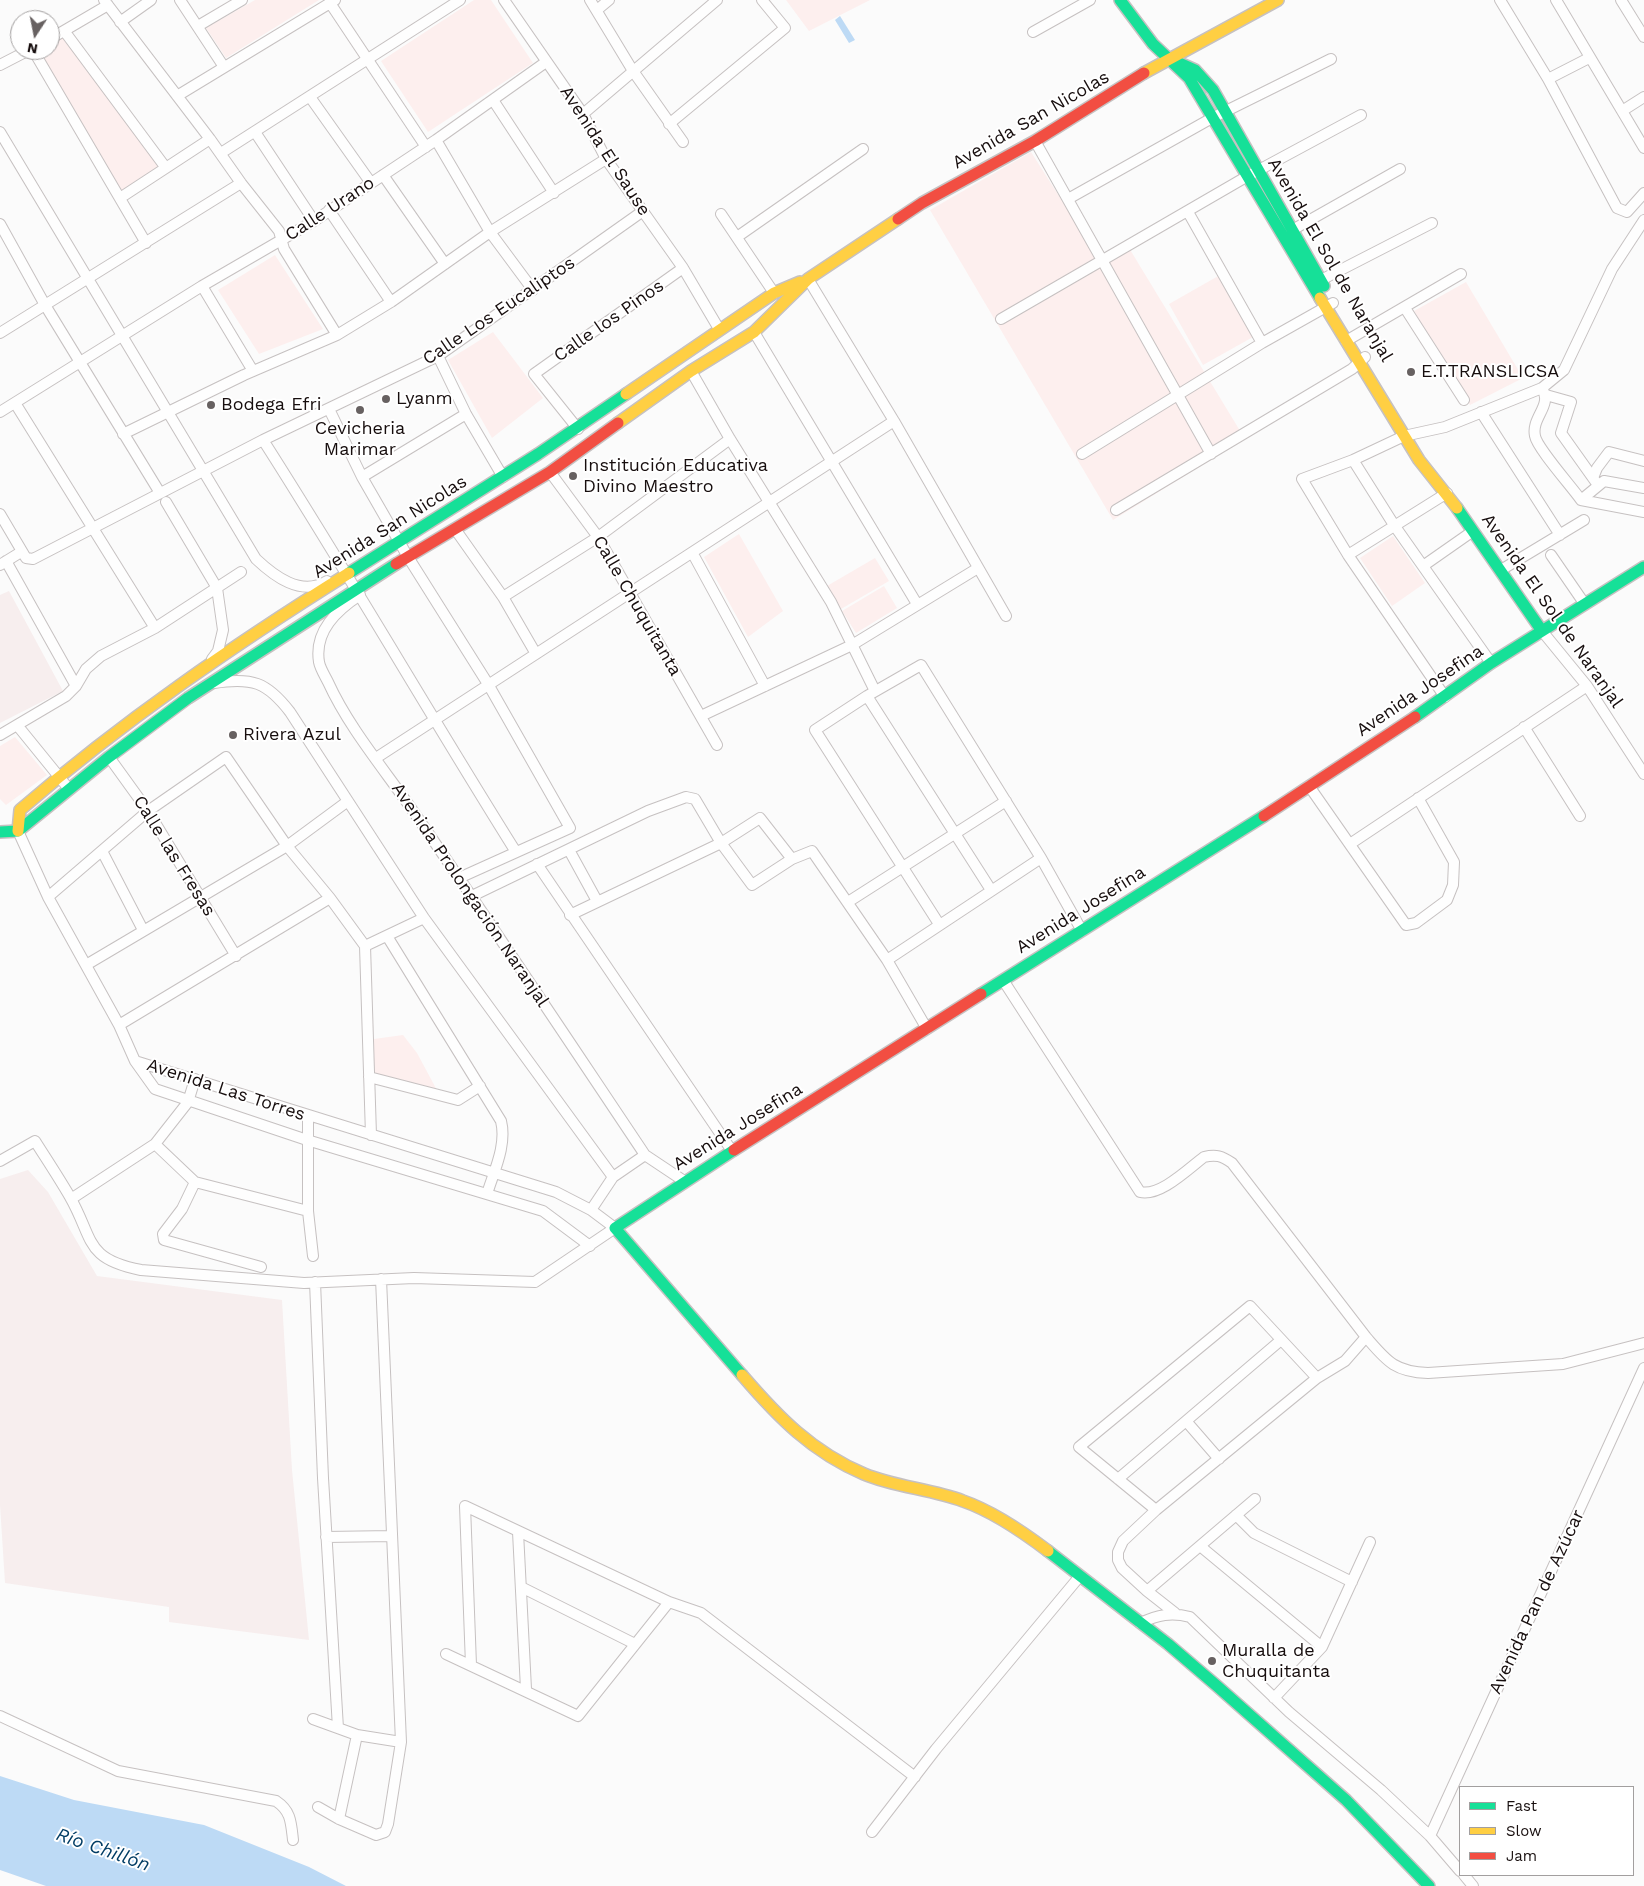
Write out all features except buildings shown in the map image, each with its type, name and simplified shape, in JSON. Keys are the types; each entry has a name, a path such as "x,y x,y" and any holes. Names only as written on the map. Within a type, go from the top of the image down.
{"street":[{"path":"120,22 151,0"},
{"path":"180,0 224,67"},
{"path":"198,26 242,0"},
{"path":"221,154 460,0"},
{"name":"Avenida El Sause","path":"504,0 583,114 606,159 683,268 719,329"},
{"path":"590,0 633,71 683,142"},
{"path":"597,10 609,0"},
{"path":"583,114 717,0"},
{"path":"669,124 785,28 762,0"},
{"path":"1033,32 1090,0"},
{"name":"Avenida El Sol de Naranjal","path":"1120,0 1153,44 1189,78 1246,177 1329,305 1409,435 1420,460 1448,493 1542,631 1587,686 1644,774"},
{"name":"Avenida San Nicolas","path":"18,831 109,757 209,684 358,591 408,557 550,472 691,371 754,332 808,279 922,203 1035,141 1169,58 1278,0"},
{"path":"1500,0 1548,79 1617,208 1627,212 1644,193"},
{"path":"1556,0 1644,148"},
{"path":"1621,0 1644,37"},
{"path":"177,96 333,2 426,147"},
{"path":"60,35 106,3 279,231 284,249 337,335"},
{"path":"65,32 166,168"},
{"name":"Avenida El Sol de Naranjal","path":"1169,58 1187,65 1204,77 1294,229 1321,280 1329,305"},
{"path":"1548,79 1589,58"},
{"path":"1068,199 1224,111 1331,59"},
{"path":"37,60 146,243"},
{"name":"Calle Urano","path":"0,412 202,286 314,221 426,147 546,62"},
{"path":"310,97 371,183"},
{"path":"1622,111 1644,97"},
{"path":"493,100 554,193"},
{"path":"1001,319 1246,177 1362,115"},
{"path":"0,132 204,471 242,539 256,559 271,574 286,583 307,586 323,583 346,572"},
{"path":"255,132 314,221"},
{"path":"120,198 210,138"},
{"path":"436,140 490,232 532,290"},
{"path":"1035,141 1211,454"},
{"path":"737,237 863,149"},
{"path":"123,434 253,371 337,335 391,302 490,232 606,159"},
{"path":"1294,229 1400,169"},
{"path":"383,175 445,264"},
{"path":"0,333 241,183"},
{"path":"329,210 391,302"},
{"name":"Calle Los Eucaliptos","path":"21,552 26,558 33,559 93,530 263,440 438,356 643,211"},
{"path":"1188,212 1262,343"},
{"path":"721,214 774,293"},
{"path":"1445,697 1348,555 1302,479 1409,435 1445,427 1481,412 1544,392 1564,370 1608,275 1644,220"},
{"path":"1321,280 1432,223"},
{"path":"0,224 45,305 160,493"},
{"name":"Calle los Pinos","path":"578,429 534,374 683,268"},
{"path":"1350,339 1461,274"},
{"path":"808,279 894,421 1006,616"},
{"name":"Avenida San Nicolas","path":"18,831 20,810 58,775 156,699 346,572 503,477 578,429 719,329 774,293 808,279"},
{"path":"202,286 253,371"},
{"path":"1082,454 1262,343 1329,305"},
{"path":"1404,308 1464,400"},
{"path":"754,332 917,604"},
{"path":"438,356 466,414 503,477"},
{"path":"1116,510 1352,369 1362,360"},
{"path":"691,371 730,439 831,602 852,645 871,693 955,834 991,890"},
{"path":"1544,392 1571,402 1561,433 1596,482"},
{"path":"1544,392 1546,401 1535,427 1536,440 1581,500 1644,512"},
{"path":"15,403 155,628"},
{"path":"329,409 362,477 408,557 488,684 570,828 459,878"},
{"path":"1481,412 1560,535"},
{"path":"362,477 466,414"},
{"path":"376,758 488,684 693,554 894,421"},
{"path":"504,597 598,537 730,439"},
{"path":"263,440 358,591 434,721 516,852"},
{"path":"1581,500 1596,482 1597,468 1609,452 1644,461"},
{"path":"1352,460 1394,525 1492,663"},
{"name":"Calle Chuquitanta","path":"550,472 598,537 632,593 717,744"},
{"path":"1596,482 1604,481 1644,488"},
{"path":"1348,555 1448,493"},
{"path":"166,502 217,588 223,630 218,651 206,666"},
{"path":"0,515 21,552 3,563 76,686"},
{"path":"1501,570 1584,520"},
{"path":"455,529 504,597 536,654"},
{"path":"1423,566 1473,531"},
{"path":"693,554 765,686"},
{"path":"1551,555 1584,604"},
{"name":"Avenida Josefina","path":"381,1279 414,1278 535,1282 684,1181 1309,786 1445,697 1492,663 1644,567"},
{"path":"701,716 852,645 978,568"},
{"path":"0,735 66,696 76,686 86,669 102,656 155,628 241,572"},
{"name":"Avenida Prolongación Naranjal","path":"358,591 332,617 324,631 319,646 319,663 332,692 472,896 645,1155 684,1181"},
{"path":"939,924 815,730 871,693 921,666 1041,858 1082,931"},
{"path":"209,684 233,680 254,682 275,694 348,801 424,918 613,1177"},
{"path":"1350,844 1587,686"},
{"path":"18,725 69,789"},
{"path":"1524,727 1580,816"},
{"name":"Calle las Fresas","path":"109,757 148,811 236,956"},
{"path":"48,897 148,811 226,757 287,846 330,898 365,946 371,1135"},
{"path":"1309,786 1406,925 1416,923 1447,900 1452,892 1454,872 1454,862 1418,798"},
{"path":"472,896 648,811 686,797 695,799 721,843 752,885 792,859 809,851 815,852 886,960 926,1028"},
{"path":"86,965 199,896 287,846 348,801"},
{"path":"848,902 901,866 1006,801"},
{"path":"570,914 721,843 760,818 792,859"},
{"path":"0,832 18,831 48,897 119,1025 135,1060"},
{"path":"569,850 597,901"},
{"path":"102,851 144,930"},
{"path":"886,960 1041,858"},
{"path":"537,864 732,1151"},
{"path":"119,1025 330,898"},
{"path":"365,946 424,918"},
{"path":"387,936 501,1121 504,1133 487,1194"},
{"path":"1003,980 1140,1192 1147,1194 1157,1191 1204,1157 1222,1156 1232,1163 1366,1337 1389,1364 1413,1373 1563,1364 1644,1343"},
{"name":"Avenida Las Torres","path":"135,1060 308,1116 556,1192 591,1210 615,1228"},
{"name":"Avenida Las Torres","path":"135,1060 155,1090 307,1140 543,1211 590,1246"},
{"path":"369,1077 458,1100 480,1086"},
{"path":"71,1199 155,1144 188,1102 195,1079"},
{"path":"308,1116 308,1210 313,1256"},
{"path":"0,1161 35,1141 71,1199 92,1246 104,1258 127,1268 315,1282 381,1279 401,1742 388,1824 384,1832 376,1835 339,1819 318,1807"},
{"path":"155,1144 195,1182 308,1210"},
{"path":"591,1210 613,1177 645,1155"},
{"path":"195,1182 182,1209 163,1234 164,1240 261,1266"},
{"path":"615,1228 770,1408 795,1432 838,1461 866,1475 964,1501 1041,1546 1197,1668 1346,1800 1429,1886"},
{"path":"315,1282 326,1537 338,1728"},
{"path":"1156,1510 1079,1448 1250,1306 1317,1378"},
{"path":"1175,1613 1147,1592 1122,1568 1118,1560 1118,1552 1123,1542 1156,1510 1317,1378 1345,1361 1366,1337"},
{"path":"1118,1479 1281,1340"},
{"name":"Avenida Pan de Azúcar","path":"1430,1836 1644,1368"},
{"path":"1186,1421 1219,1459"},
{"path":"1147,1592 1255,1499"},
{"path":"471,1665 465,1506 669,1602 700,1613 915,1777"},
{"path":"1236,1515 1254,1533 1352,1582"},
{"path":"518,1532 526,1689"},
{"path":"326,1537 392,1536"},
{"path":"1274,1698 1322,1646 1370,1542"},
{"path":"1200,1546 1322,1646"},
{"path":"872,1832 1080,1576"},
{"path":"521,1587 635,1644"},
{"path":"446,1654 526,1689 578,1716 669,1602"},
{"path":"1140,1622 1158,1615 1175,1613 1190,1617 1274,1698 1430,1836 1459,1870"},
{"path":"0,1716 118,1771 264,1797 276,1801 288,1810 292,1840"},
{"path":"313,1719 357,1735 401,1742"},
{"path":"339,1819 357,1735"},
{"path":"1465,1876 1473,1886"}],"shaded area":[{"path":"255,0 319,0 226,58 206,28"},
{"path":"474,0 491,0 533,63 428,132 381,61"},
{"path":"786,0 870,0 809,31"},
{"path":"64,37 159,167 122,192 44,60 60,60 60,39"},
{"path":"1031,152 1101,262 1129,248 1245,439 1113,520 930,210"},
{"path":"275,255 323,329 259,354 218,290"},
{"path":"1220,275 1253,337 1203,365 1169,304"},
{"path":"1466,282 1523,378 1470,405 1414,311"},
{"path":"493,332 543,398 492,438 448,360"},
{"path":"739,534 783,611 748,637 704,557"},
{"path":"1393,536 1425,583 1392,606 1360,558"},
{"path":"875,558 889,581 841,609 827,586"},
{"path":"884,586 897,608 856,633 842,611"},
{"path":"9,591 63,691 0,723 0,595"},
{"path":"15,737 47,775 6,805 0,799 0,746"},
{"path":"403,1035 417,1053 439,1094 373,1075 374,1039"},
{"path":"28,1170 48,1192 97,1276 282,1300 292,1470 309,1640 169,1622 169,1607 5,1583 0,1505 0,1179"}],"water":[{"path":"840,16 855,40 849,43 835,20"},
{"name":"Río Chillón","path":"0,1776 74,1800 204,1825 309,1867 346,1886 46,1886 0,1870"}],"traffic: fast":[{"path":"1120,0 1153,44 1189,78 1320,298"},
{"path":"1177,62 1195,70 1213,90 1324,286"},
{"path":"349,573 538,454 626,394"},
{"path":"1457,508 1542,631"},
{"path":"0,832 18,831 109,757 188,698 396,564"},
{"path":"1415,717 1491,663 1644,567"},
{"path":"981,994 1264,816"},
{"path":"734,1150 615,1228 742,1375"},
{"path":"1048,1551 1168,1644 1217,1686 1346,1800 1429,1886"}],"traffic: slow":[{"path":"1144,73 1278,0"},
{"path":"618,423 691,371 754,332 808,279 898,219"},
{"path":"626,394 774,293 800,282"},
{"path":"1320,298 1419,460 1457,508"},
{"path":"18,831 20,810 59,777 180,685 349,573"},
{"path":"742,1375 797,1432 845,1465 888,1482 951,1497 974,1505 1007,1523 1048,1551"}],"traffic: jam":[{"path":"898,219 922,203 1035,141 1144,73"},
{"path":"396,564 550,472 618,423"},
{"path":"1264,816 1415,717"},
{"path":"734,1150 981,994"}],"place":[{"name":"E.T.TRANSLICSA","path":"1411,372"},
{"name":"Lyanm","path":"386,399"},
{"name":"Bodega Efri","path":"211,405"},
{"name":"Cevicheria Marimar","path":"360,410"},
{"name":"Institución Educativa Divino Maestro","path":"573,476"},
{"name":"Rivera Azul","path":"233,735"},
{"name":"Muralla de Chuquitanta","path":"1212,1661"}]}
